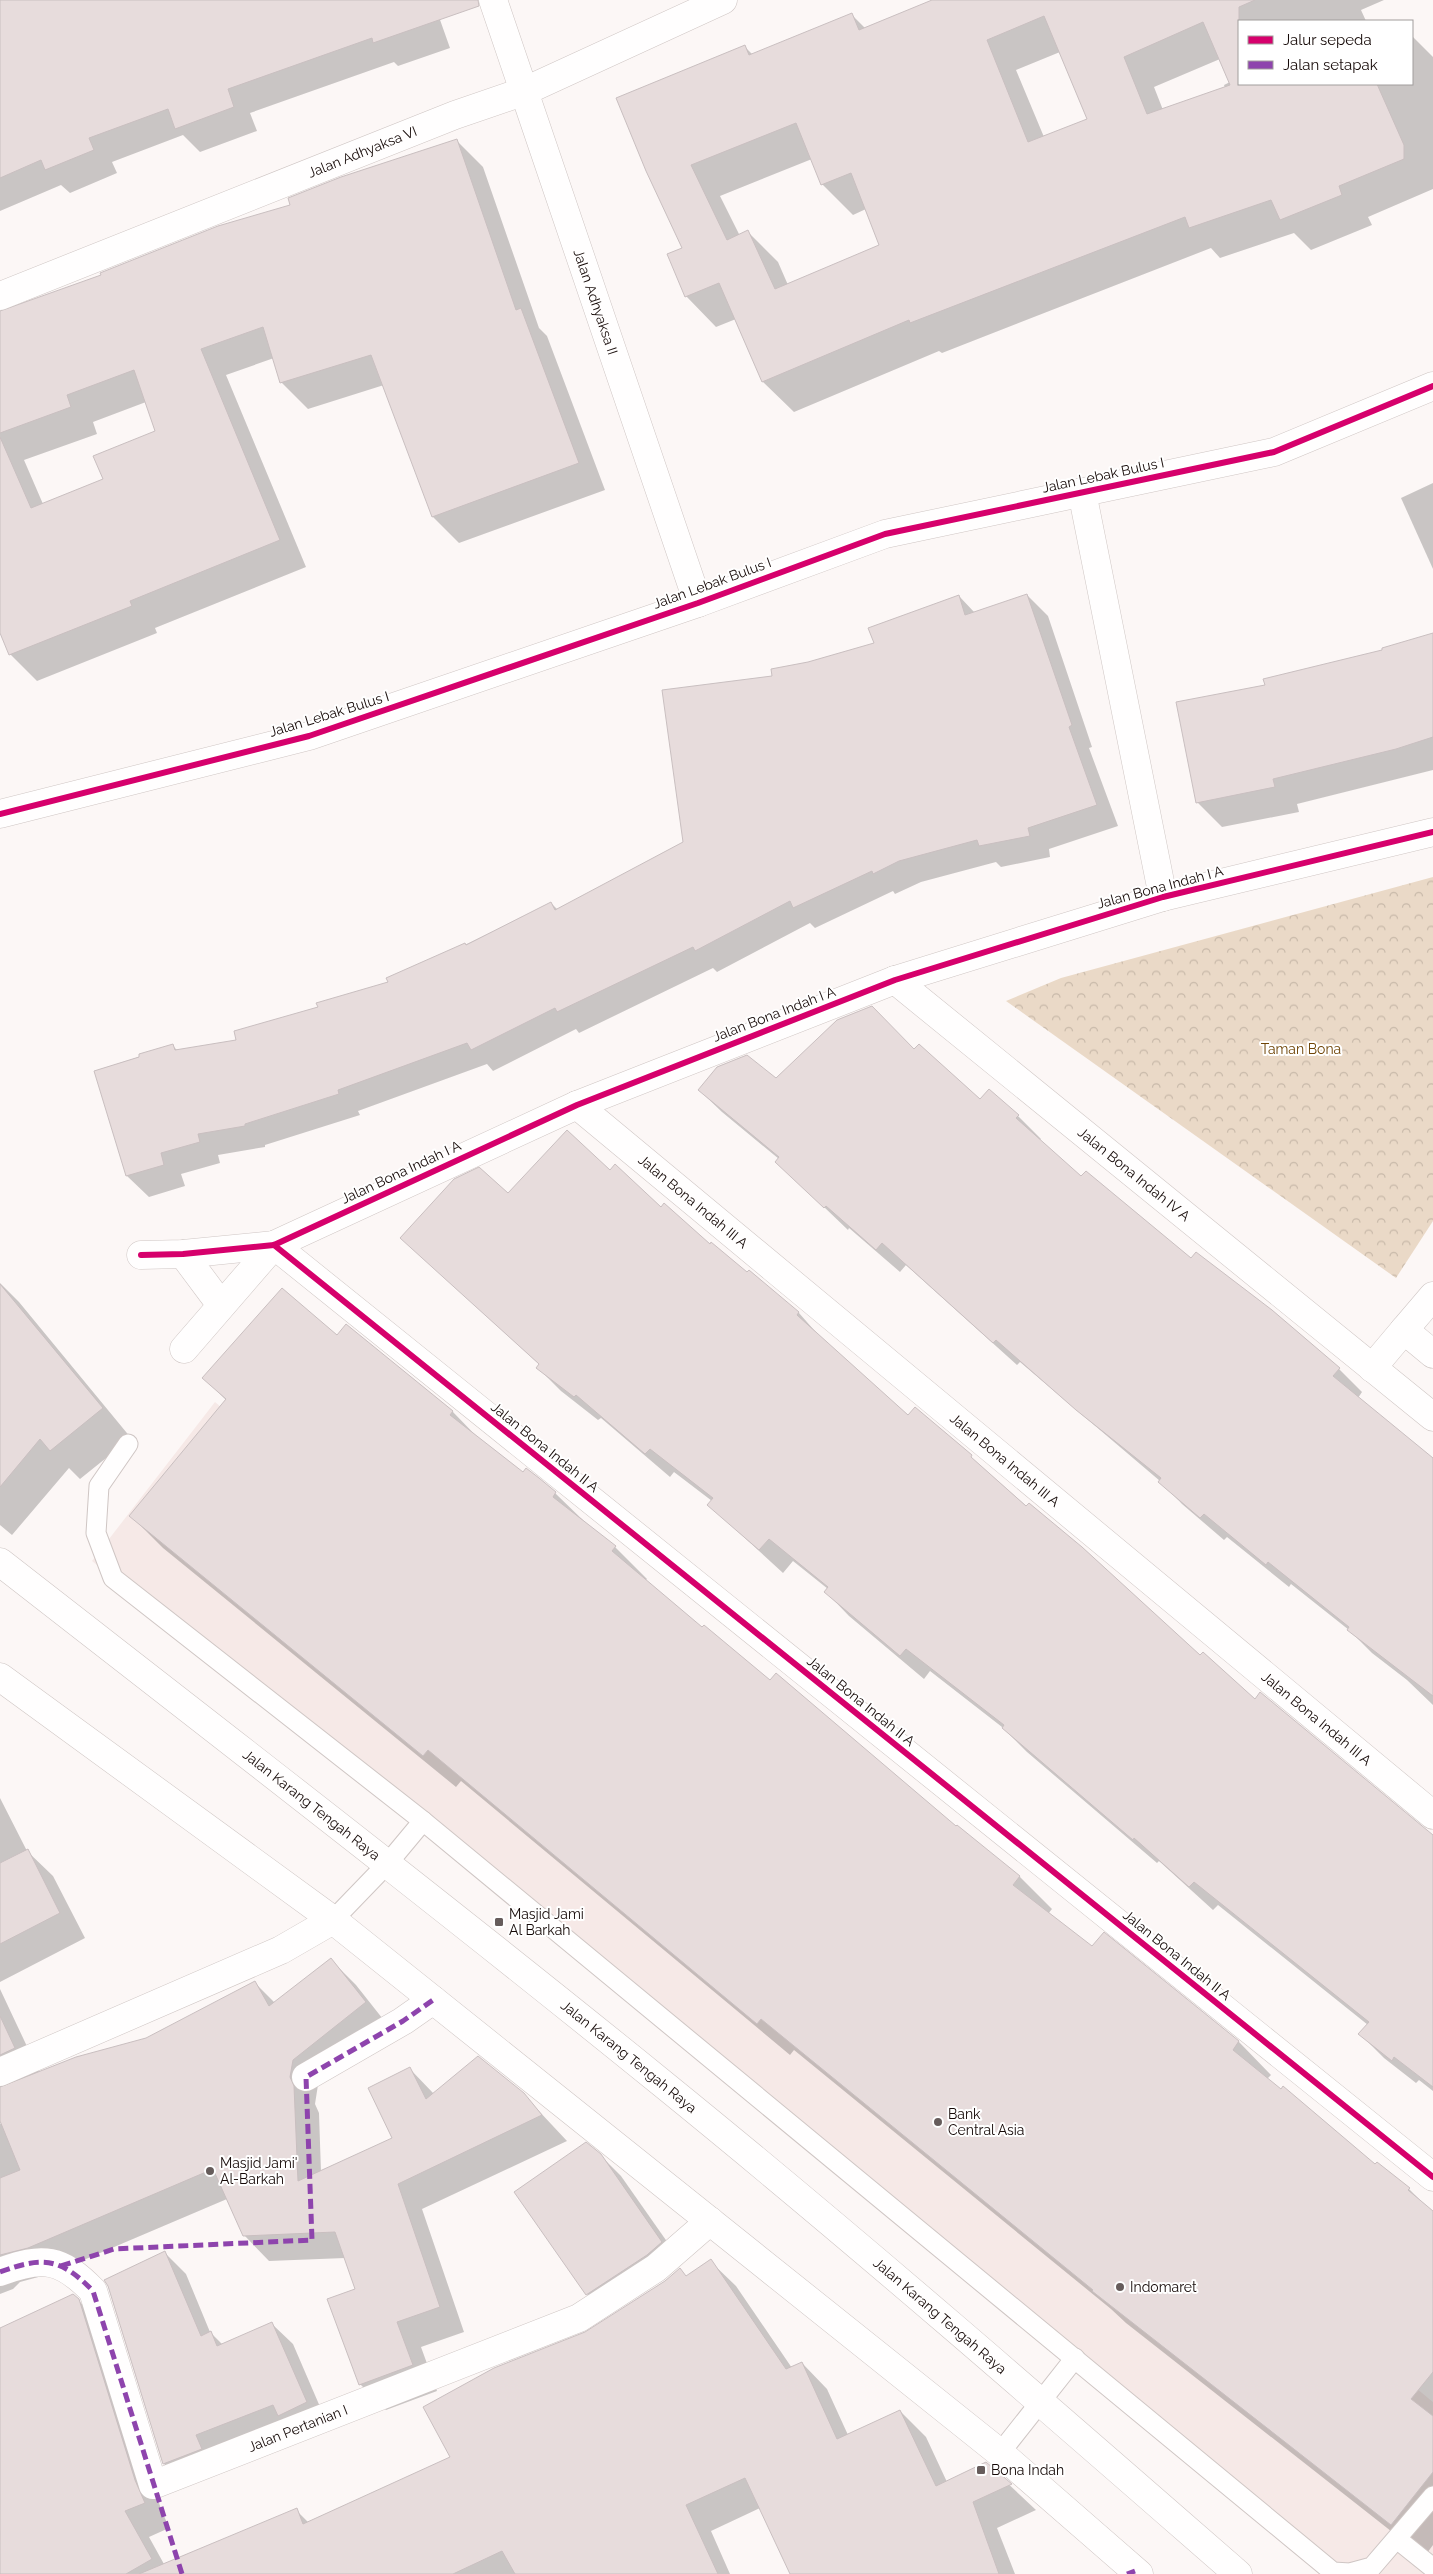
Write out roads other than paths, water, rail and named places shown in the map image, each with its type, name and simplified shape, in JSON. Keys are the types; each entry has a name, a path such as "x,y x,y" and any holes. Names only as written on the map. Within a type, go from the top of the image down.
{"street":[{"name":"Jalan Adhyaksa II","path":"493,0 698,603"},
{"name":"Jalan Adhyaksa VI","path":"0,296 455,114 525,92 723,0"},
{"name":"Jalan Lebak Bulus I","path":"0,814 309,736 698,603 885,534 1274,452 1433,386"},
{"path":"1082,492 1163,897"},
{"name":"Jalan Bona Indah I A","path":"141,1255 183,1254 274,1245 577,1104 895,980 1163,897 1433,832"},
{"name":"Jalan Bona Indah IV A","path":"895,980 1433,1417"},
{"name":"Jalan Bona Indah III A","path":"577,1104 1433,1815"},
{"name":"Jalan Bona Indah I A","path":"184,1349 274,1245"},
{"name":"Jalan Bona Indah II A","path":"274,1245 1433,2177"},
{"path":"183,1254 221,1305"},
{"path":"1372,1368 1433,1296"},
{"path":"1404,1330 1433,1354"},
{"name":"Jalan Karang Tengah Raya","path":"0,1562 388,1863 666,2086 1041,2402 1238,2574"},
{"path":"0,1677 333,1920 1000,2453 1134,2573"},
{"path":"0,2072 281,1950 333,1920"},
{"path":"306,2077 403,2021 433,2000"},
{"name":"Jalan Pertanian I","path":"0,2272 27,2262 54,2263 75,2272 93,2291 153,2485 579,2318 656,2268 710,2221"}],"lane":[{"path":"128,1444 98,1486 96,1533 113,1578 423,1821 1333,2572 1350,2573 1372,2566 1433,2496"},
{"path":"333,1920 388,1863 423,1821"},
{"path":"1000,2453 1075,2358"},
{"path":"1397,2539 1433,2568"}],"place":[{"name":"Masjid Jami Al Barkah","path":"499,1922"},
{"name":"Bank Central Asia","path":"938,2122"},
{"name":"Masjid Jami' Al-Barkah","path":"210,2171"},
{"name":"Indomaret","path":"1120,2287"},
{"name":"Bona Indah","path":"981,2470"}],"park label":[{"name":"Taman Bona","path":"1301,1049"}]}
